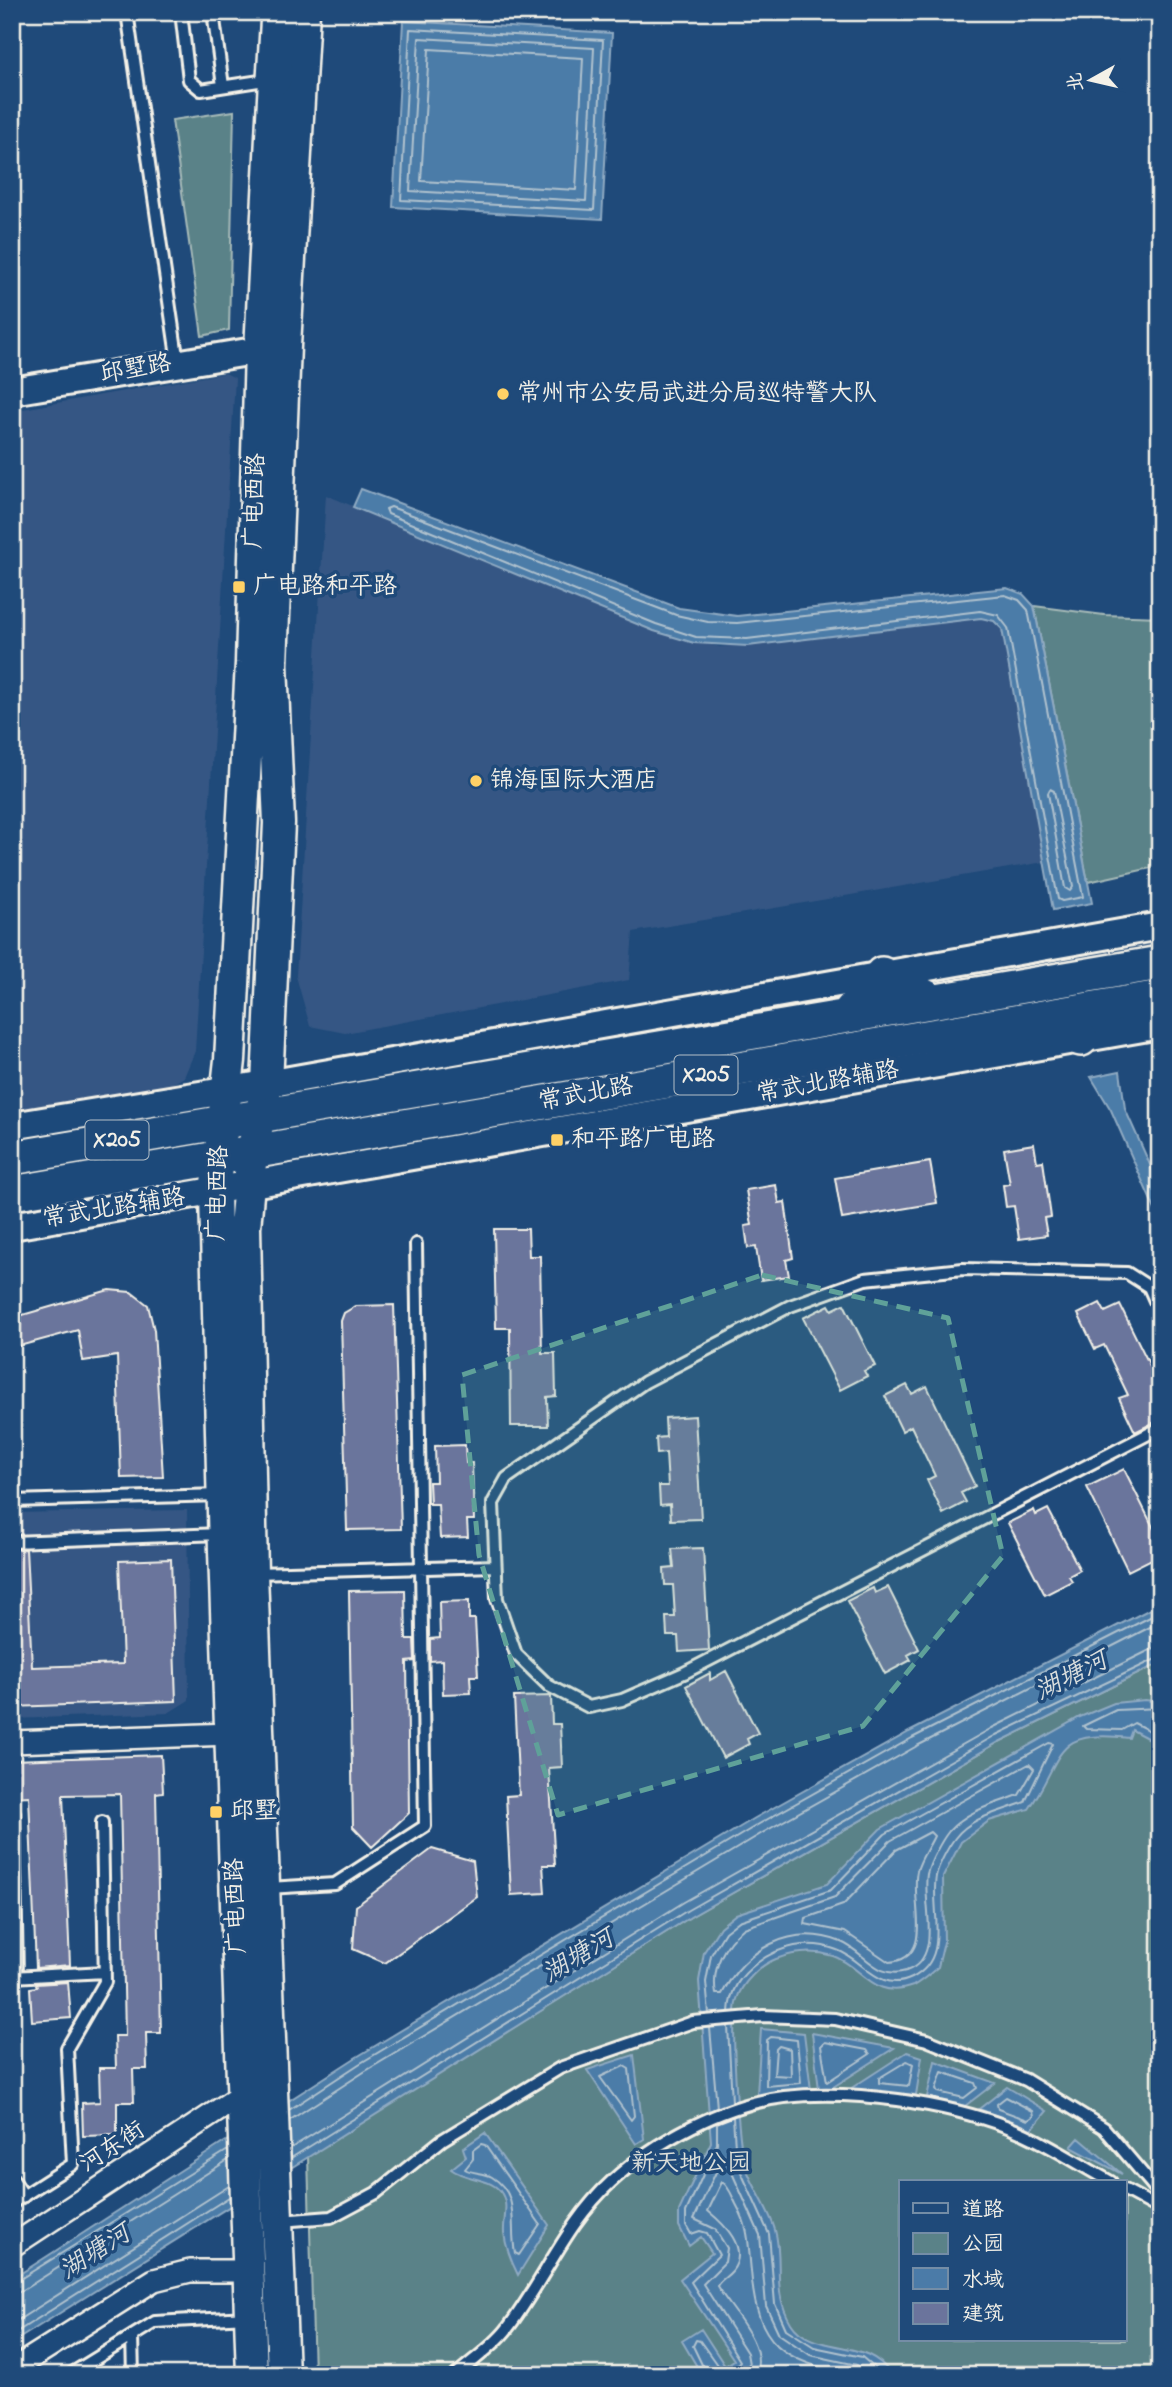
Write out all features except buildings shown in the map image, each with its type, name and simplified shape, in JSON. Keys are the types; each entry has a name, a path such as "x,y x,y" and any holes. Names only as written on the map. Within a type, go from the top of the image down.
{"main road":[{"name":"广电西路","path":"252,2375 223,1534 215,1192 227,1090 251,663 260,350 278,12"},
{"name":"广电西路","path":"283,2375 253,1573 245,1227 252,1152 267,1084 279,823 272,664 285,346 304,12"},
{"name":"常武北路","path":"12,1158 1160,963"},
{"path":"846,1017 883,974 934,1002"},
{"name":"常武北路","path":"12,1193 1160,997"},
{"path":"1024,1020 1081,1039"}],"street":[{"name":"邱墅路","path":"12,391 260,350"},
{"path":"12,1126 267,1084 1160,926"},
{"name":"常武北路辅路","path":"12,1226 1160,1025"},
{"path":"12,1742 230,1734"},
{"name":"河东街","path":"12,2246 244,2107"},
{"path":"12,2370 154,2280 190,2271 250,2271"}],"lane":[{"path":"127,12 178,363"},
{"path":"181,12 190,80 201,90 274,79"},
{"path":"214,12 223,86"},
{"path":"265,1889 335,1884 425,1826 416,1244"},
{"path":"1160,1312 1154,1285 1127,1273 962,1269 864,1279 790,1306 645,1382 507,1478 493,1503 497,1599 516,1654 549,1686 589,1707 622,1700 684,1673 1160,1428"},
{"path":"12,1501 222,1495"},
{"path":"12,1542 223,1534"},
{"path":"253,1573 495,1566"},
{"path":"14,1813 15,1977 104,1972"},
{"path":"12,2203 73,2164 67,2048 105,1982 102,1822"},
{"path":"278,2221 331,2217 376,2193 442,2140 560,2068 693,2022 763,2016 835,2019 927,2040 1026,2080 1104,2128 1160,2194"},
{"path":"456,2375 507,2330 553,2254 610,2183 676,2133 728,2113 783,2097 853,2096 933,2106 1009,2128 1107,2180"},
{"path":"12,2178 24,2196"},
{"path":"1126,2191 1160,2209"},
{"path":"69,2375 155,2322 251,2316"},
{"path":"132,2336 133,2375"}],"highlighted area":[{"path":"762,1275 948,1318 1003,1556 863,1726 558,1815 479,1555 462,1375"}],"shaded area":[{"path":"225,373 235,378 195,1051 184,1077 159,1092 12,1114 12,411"},
{"path":"326,495 654,631 720,647 981,618 994,621 1002,629 1044,862 633,932 629,980 345,1033 310,1026 296,976"},
{"path":"187,1510 189,1700 168,1713 12,1719 12,1513"}],"green space":[{"path":"234,111 229,330 202,336 172,120"},
{"path":"1034,606 1104,615 1160,617 1160,866 1088,882"},
{"name":"新天地公园","path":"1160,1663 1160,2375 314,2375 308,2156 692,1916 999,1742"}],"water":[{"path":"403,21 612,33 602,219 393,207"},
{"path":"361,489 679,608 737,616 1007,588 1023,594 1034,606 1092,903 1053,910 1002,629 994,621 981,618 748,646 694,643 654,631 353,507"},
{"path":"1120,1071 1125,1109 1160,1187 1160,1221 1111,1110 1091,1077"},
{"name":"湖塘河","path":"1160,1604 1160,1663 999,1742 692,1916 12,2343 12,2279 355,2058 755,1818 909,1732"},
{"path":"1145,1700 1160,1702 1160,1745 1132,1730 1129,1738 1086,1737 1073,1742 1056,1761 1029,1809 989,1821 961,1842 943,1877 944,1942 938,1967 919,1982 913,1986 887,1989 878,1986 833,1956 797,1953 770,1962 758,1970 743,1987 737,1999 734,2030 741,2145 746,2167 775,2230 781,2299 785,2311 800,2333 812,2340 869,2355 881,2363 891,2375 702,2375 682,2341 701,2329 725,2366 734,2360 680,2279 712,2253 701,2237 689,2246 679,2226 679,2211 711,2142 699,1981 704,1952 720,1927 736,1914 827,1884 880,1829 1080,1717 1114,1703"},
{"path":"761,2029 804,2033 811,2090 757,2095"},
{"path":"812,2033 894,2048 830,2089 819,2089"},
{"path":"907,2052 922,2057 916,2095 850,2089"},
{"path":"634,2055 644,2139 636,2144 587,2070"},
{"path":"935,2061 995,2083 965,2106 927,2097"},
{"path":"1007,2087 1047,2111 1032,2129 979,2109"},
{"path":"485,2133 549,2225 518,2275 506,2244 505,2206 500,2191 489,2183 451,2169 466,2157 463,2148"},
{"path":"1079,2138 1122,2174 1071,2147"}],"place":[{"name":"常州市公安局武进分局巡特警大队","path":"503,394"},
{"name":"广电路和平路","path":"239,587"},
{"name":"锦海国际大酒店","path":"476,781"},
{"name":"和平路广电路","path":"557,1140"},
{"name":"邱墅","path":"216,1812"}]}
